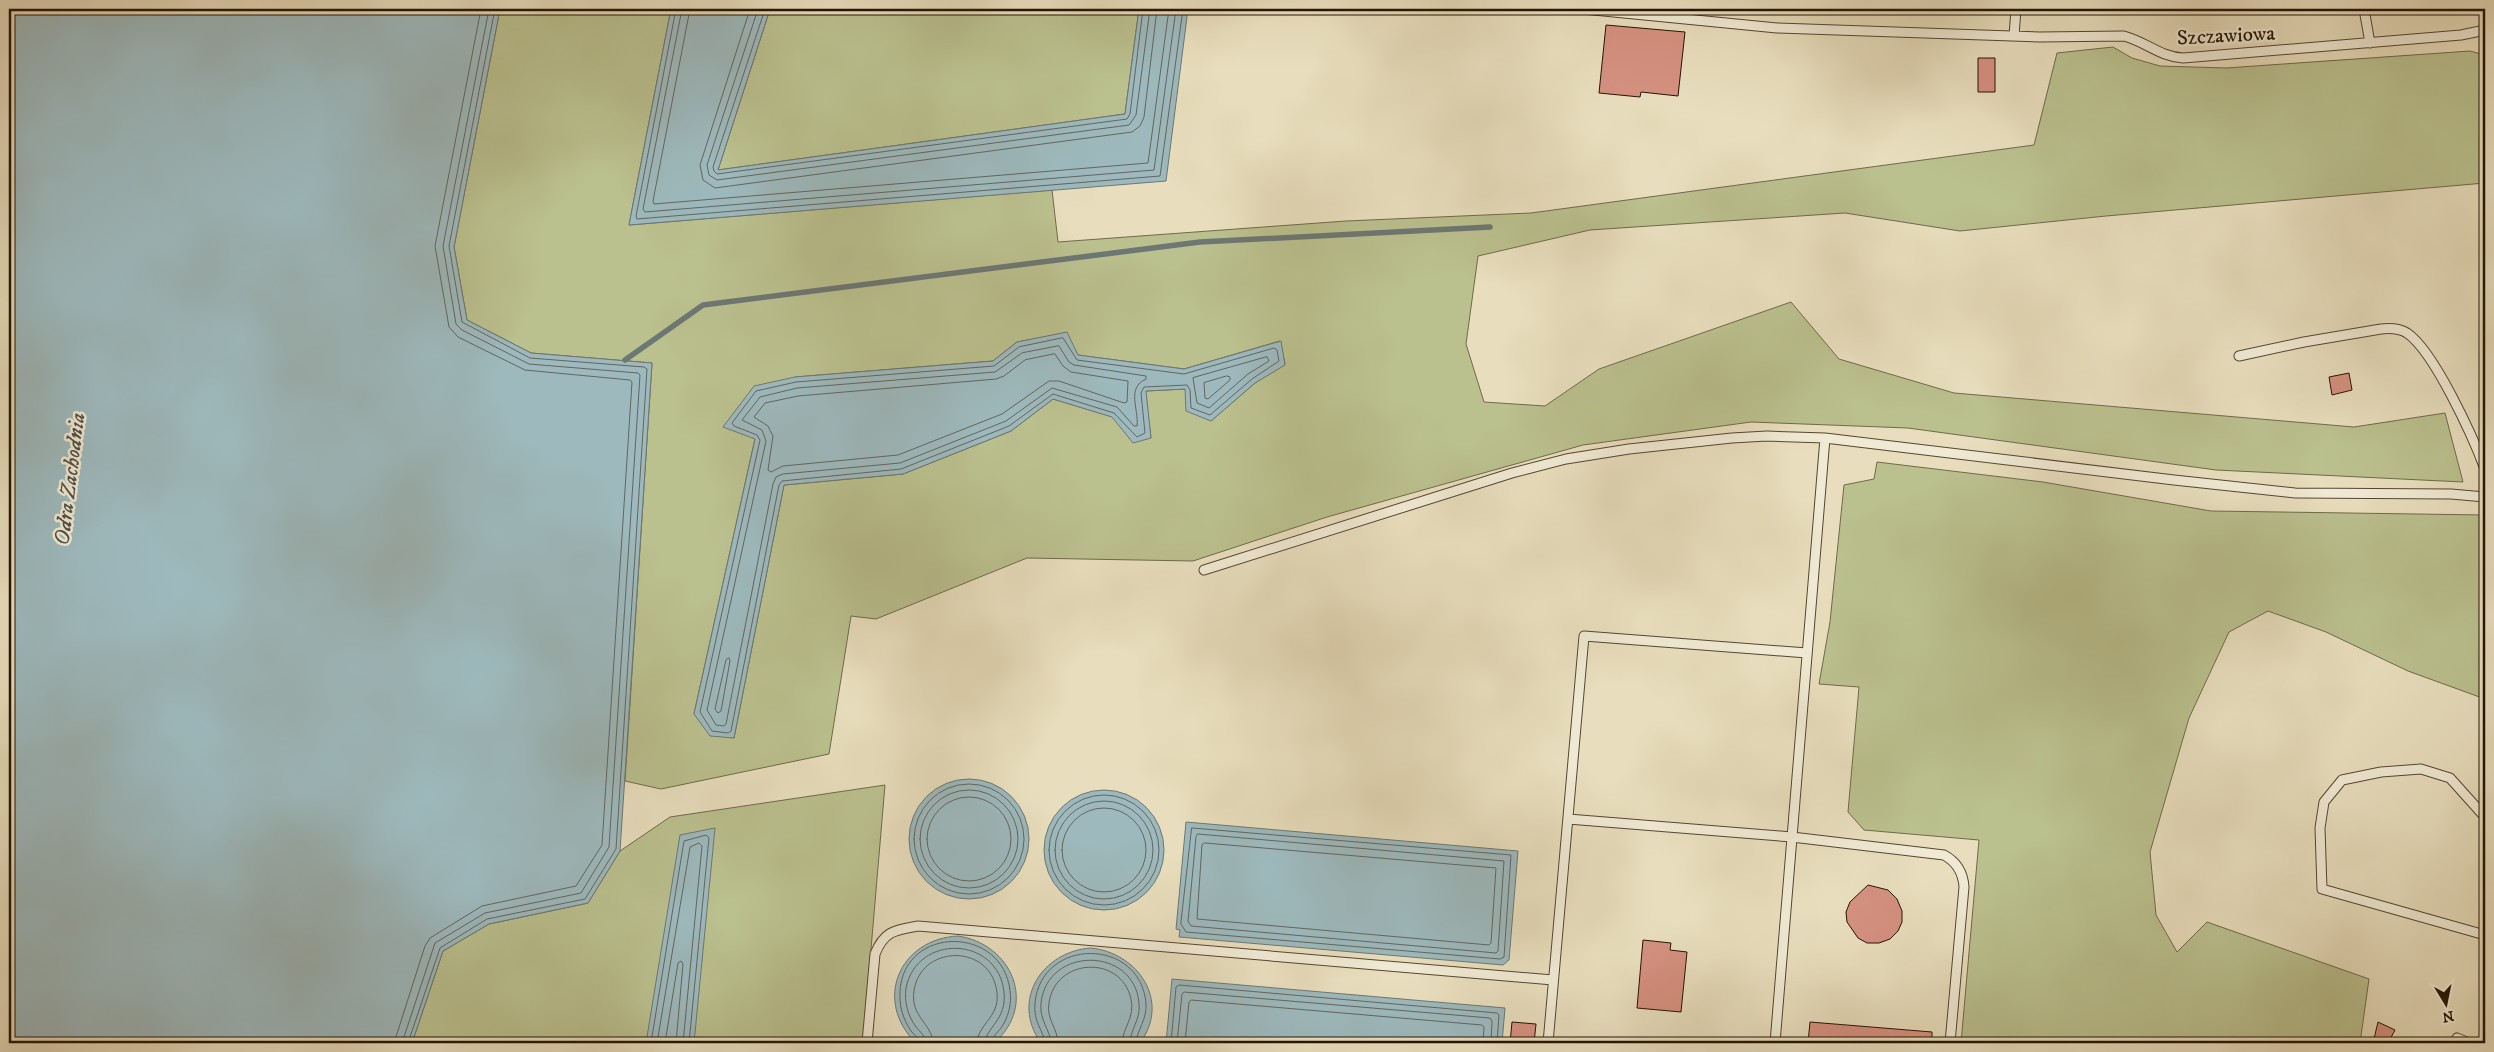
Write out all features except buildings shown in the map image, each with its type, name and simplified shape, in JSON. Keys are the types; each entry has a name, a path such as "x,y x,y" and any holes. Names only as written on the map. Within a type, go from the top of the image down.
{"lane":[{"name":"Szczawiowa","path":"1583,9 1777,28 2014,36 2124,36 2141,42 2169,57 2183,58 2461,35 2485,30"},
{"path":"2014,36 2016,9"},
{"path":"2364,9 2370,43"},
{"path":"2239,356 2304,342 2381,329 2393,328 2406,332 2417,341 2431,362 2474,438 2485,469"},
{"path":"1204,570 1512,472 1629,449 1767,436 1825,438 2295,493 2451,494 2485,497"},
{"path":"1775,1043 1825,438"},
{"path":"1548,1043 1584,636 1806,653"},
{"path":"2485,817 2450,778 2420,769 2380,772 2342,780 2324,802 2320,828 2322,889 2485,936"},
{"path":"1568,819 1792,837 1935,852 1952,859 1963,878 1964,887 1950,1043"},
{"path":"868,1043 876,954 880,943 885,936 899,929 918,926 1553,980"},
{"path":"2454,1043 2457,1038 2469,1043"}],"green space":[{"path":"500,9 671,9 629,225 1052,190 1058,242 1346,221 1531,213 2034,145 2057,53 2113,47 2132,58 2160,66 2226,68 2470,51 2485,55 2485,183 2106,216 1960,231 1845,213 1590,230 1478,256 1466,344 1484,402 1545,406 1599,369 1791,302 1839,359 1954,393 2354,427 2445,413 2463,482 2216,470 1908,428 1751,422 1583,445 1327,517 1193,561 1027,558 876,619 851,616 829,754 661,789 625,781 652,363 531,353 467,320 454,247","holes":["1067,333 1077,355 1184,369 1280,341 1285,364 1255,383 1211,421 1185,389 1145,391 1151,438 1113,417 1053,399 1011,431 903,474 784,485 734,738 694,714 755,439 795,377 993,361 1017,342"]},
{"path":"770,9 1139,9 1125,114 718,170"},
{"path":"1877,462 2043,482 2211,511 2485,515 2485,699 2408,671 2326,632 2268,611 2229,632 2189,718 2150,852 2156,915 2177,952 2207,922 2369,979 2360,1043 1961,1043 1979,840 1864,830 1848,812 1859,687 1819,684 1830,622 1844,485 1874,479"},
{"path":"885,785 863,1043 412,1043 443,951 489,924 588,903 620,851 670,817"}],"water":[{"name":"Odra Zachodnia","path":"9,9 500,9 454,247 467,320 531,353 652,363 620,851 588,903 489,924 443,951 412,1043 9,1043"},
{"path":"671,9 770,9 718,170 1125,114 1139,9 1188,9 1166,181 629,225"},
{"path":"1067,332 1078,355 1184,369 1281,341 1285,365 1255,383 1211,421 1186,411 1185,389 1146,391 1151,438 1133,443 1112,417 1053,399 1011,431 903,474 784,485 734,738 710,736 694,714 755,439 723,427 754,386 795,377 993,361 1017,342"},
{"path":"969,779 992,783 1012,796 1025,816 1029,839 1025,862 1012,882 992,895 969,899 946,895 926,882 913,862 909,839 913,816 926,796 946,783"},
{"path":"1104,790 1127,794 1147,807 1160,827 1164,850 1160,873 1147,893 1127,906 1104,910 1081,906 1061,893 1048,873 1044,850 1048,827 1061,807 1081,794"},
{"path":"1186,822 1518,851 1509,960 1503,965 1179,937 1180,930 1176,929"},
{"path":"715,828 694,1043 646,1043 680,835"},
{"path":"958,936 977,941 993,951 1005,963 1013,978 1016,995 1015,1011 1007,1028 994,1043 916,1043 903,1026 896,1009 895,991 899,975 907,960 921,948 937,940"},
{"path":"1091,948 1108,952 1123,959 1135,969 1145,982 1151,996 1152,1011 1149,1027 1140,1043 1041,1043 1032,1027 1029,1010 1036,980 1046,968 1059,958 1074,951"},
{"path":"1172,979 1505,1008 1502,1043 1166,1043"}],"waterway":[{"path":"625,360 703,305 1200,242 1490,227"}]}
